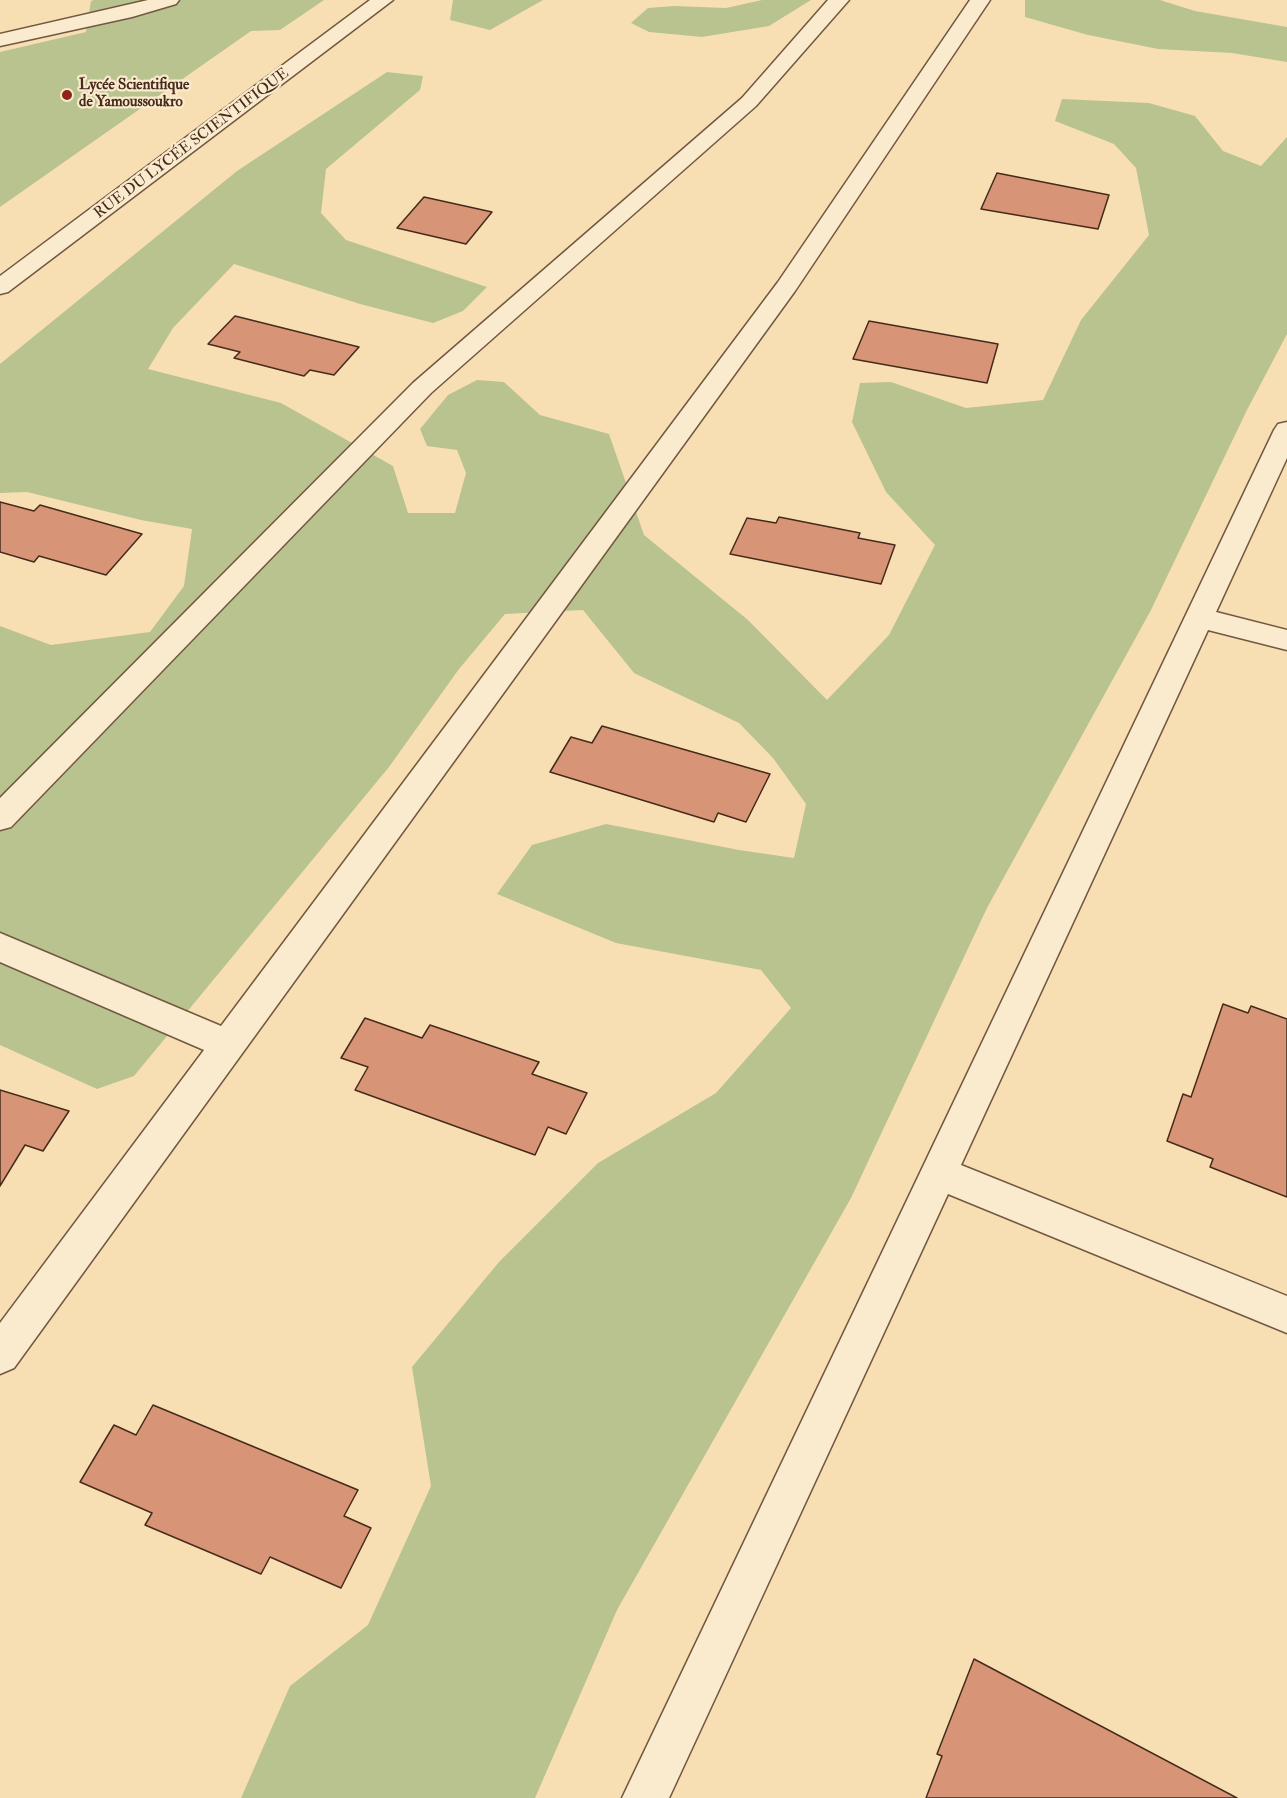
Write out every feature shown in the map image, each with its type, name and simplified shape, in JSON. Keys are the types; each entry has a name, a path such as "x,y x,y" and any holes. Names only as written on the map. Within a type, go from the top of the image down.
{"street":[{"path":"0,40 125,13 169,0"},
{"name":"RUE DU LYCÉE SCIENTIFIQUE","path":"0,287 383,0"},
{"path":"0,818 422,388 749,102 840,0"},
{"path":"0,1354 787,286 980,0"},
{"path":"645,1798 1287,430"},
{"path":"1199,618 1287,640"},
{"path":"0,947 228,1045"},
{"path":"939,1173 1287,1316"}],"green space":[{"name":"Lycée Scientifique de Yamoussoukro","path":"324,0 280,30 251,31 0,207 0,52 86,32 91,1"},
{"path":"453,0 543,0 490,30 450,20"},
{"path":"762,0 811,0 769,26 702,37 649,32 631,23 648,8 674,6 726,8"},
{"path":"1025,0 1160,0 1195,11 1287,27 1287,62 1232,53 1158,49 1088,35 1025,17"},
{"path":"387,72 423,76 420,90 326,169 321,213 346,240 487,287 463,311 433,323 360,304 234,264 173,328 148,369 281,403 393,466 408,513 455,513 466,473 457,450 427,446 420,429 448,395 477,380 504,382 540,415 609,434 644,535 748,620 827,700 889,635 935,545 886,492 852,422 860,383 891,382 966,408 1043,400 1081,320 1149,235 1136,168 1114,144 1055,121 1062,99 1149,103 1195,116 1223,151 1261,166 1287,137 1287,334 1247,410 1151,610 987,908 851,1198 617,1610 535,1798 241,1798 290,1686 368,1625 431,1486 412,1367 499,1262 598,1163 716,1093 791,1008 761,970 616,943 497,894 532,845 606,824 739,850 794,858 806,804 773,758 739,723 634,673 583,610 505,614 459,669 389,767 134,1076 97,1089 0,1045 0,626 51,645 150,632 184,586 192,529 141,520 27,492 0,493 0,364 237,171"}],"building":[{"path":"997,173 1109,195 1098,229 981,209"},
{"path":"424,197 492,212 466,244 397,228"},
{"path":"235,316 359,347 334,375 310,370 304,376 234,358 240,352 208,344"},
{"path":"869,321 998,344 987,383 853,359"},
{"path":"0,502 34,511 40,505 142,534 106,575 39,556 34,562 0,552"},
{"path":"779,517 860,533 858,538 895,545 881,584 730,554 747,518 776,523"},
{"path":"602,726 770,774 746,822 718,813 714,822 550,772 571,737 592,743"},
{"path":"1223,1004 1248,1013 1251,1006 1287,1019 1287,1197 1210,1167 1213,1159 1167,1141 1183,1094 1191,1097"},
{"path":"365,1018 422,1038 430,1025 539,1062 532,1074 587,1093 566,1134 548,1127 535,1155 355,1090 368,1067 341,1058"},
{"path":"0,1090 69,1111 43,1151 25,1145 0,1186"},
{"path":"153,1405 358,1490 344,1516 371,1528 341,1588 270,1557 261,1574 145,1525 152,1513 80,1482 114,1425 136,1435"},
{"path":"974,1659 1237,1798 926,1798 942,1756 937,1754"}],"place":[{"name":"Lycée Scientifique de Yamoussoukro","path":"67,95"}]}
